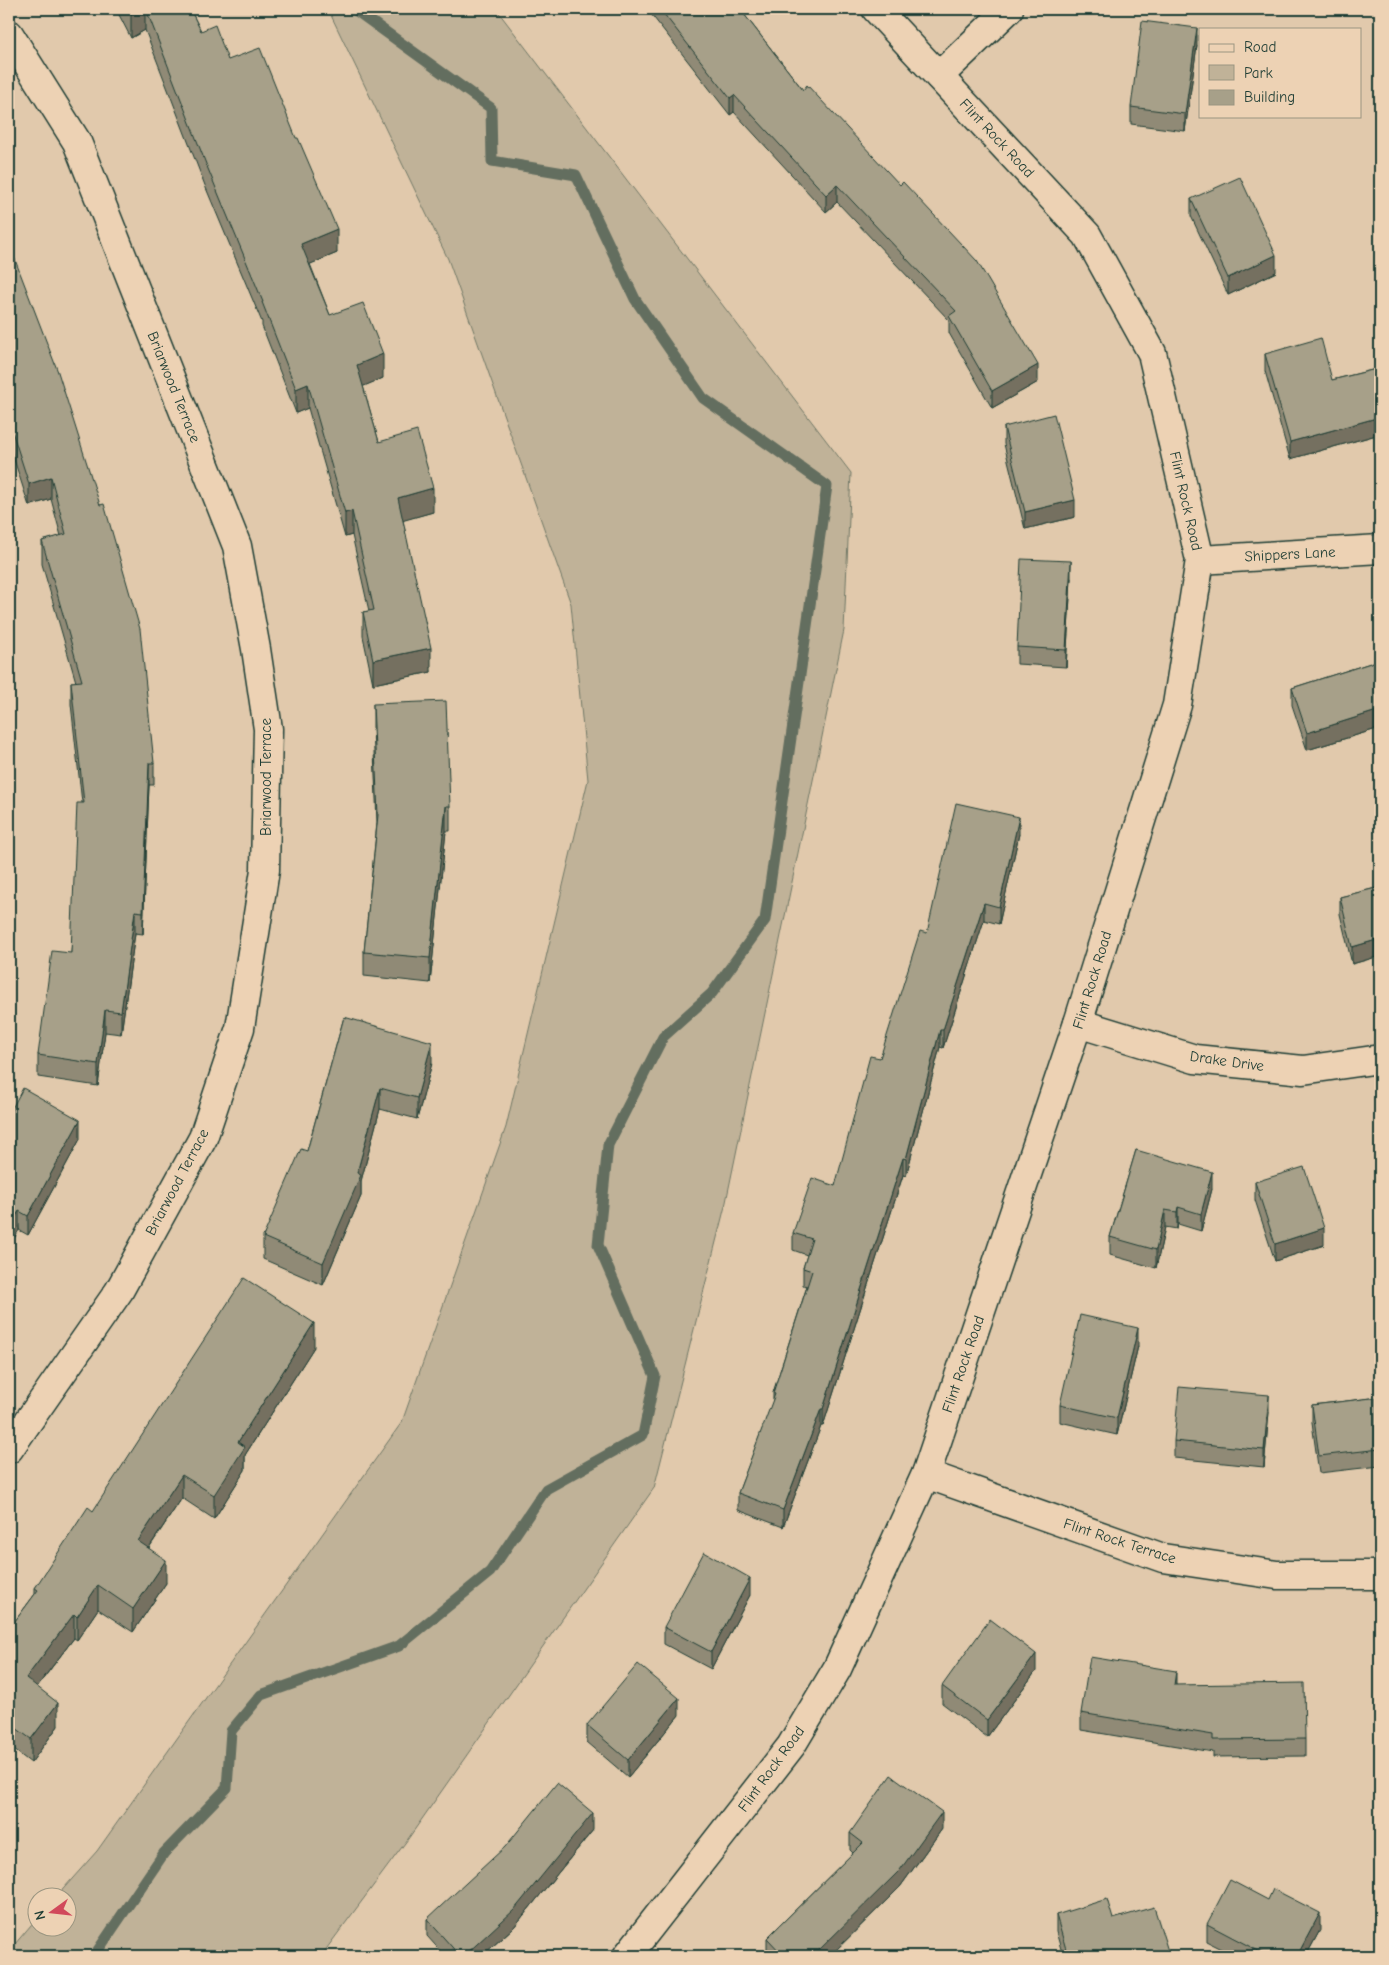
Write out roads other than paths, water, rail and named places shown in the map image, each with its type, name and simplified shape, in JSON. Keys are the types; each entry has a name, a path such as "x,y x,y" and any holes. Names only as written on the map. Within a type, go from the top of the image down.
{"street":[{"name":"Flint Rock Road","path":"627,1956 791,1746 837,1669 926,1474 1078,1023 1177,705 1200,560 1152,353 1087,235 876,9"},
{"path":"939,76 1009,9"},
{"name":"Briarwood Terrace","path":"9,34 78,142 237,546 256,649 268,729 265,870 240,1028 203,1138 119,1291 9,1449"},
{"name":"Shippers Lane","path":"1200,560 1380,549"},
{"name":"Drake Drive","path":"1078,1023 1196,1059 1303,1070 1380,1059"},
{"name":"Flint Rock Terrace","path":"926,1474 1163,1558 1278,1575 1380,1575"}],"waterway":[{"path":"94,1956 164,1853 227,1788 231,1731 261,1695 399,1646 490,1572 546,1489 643,1435 655,1376 598,1245 608,1145 663,1037 712,993 765,920 827,486 703,398 635,299 576,175 492,161 491,108 354,9"}]}
